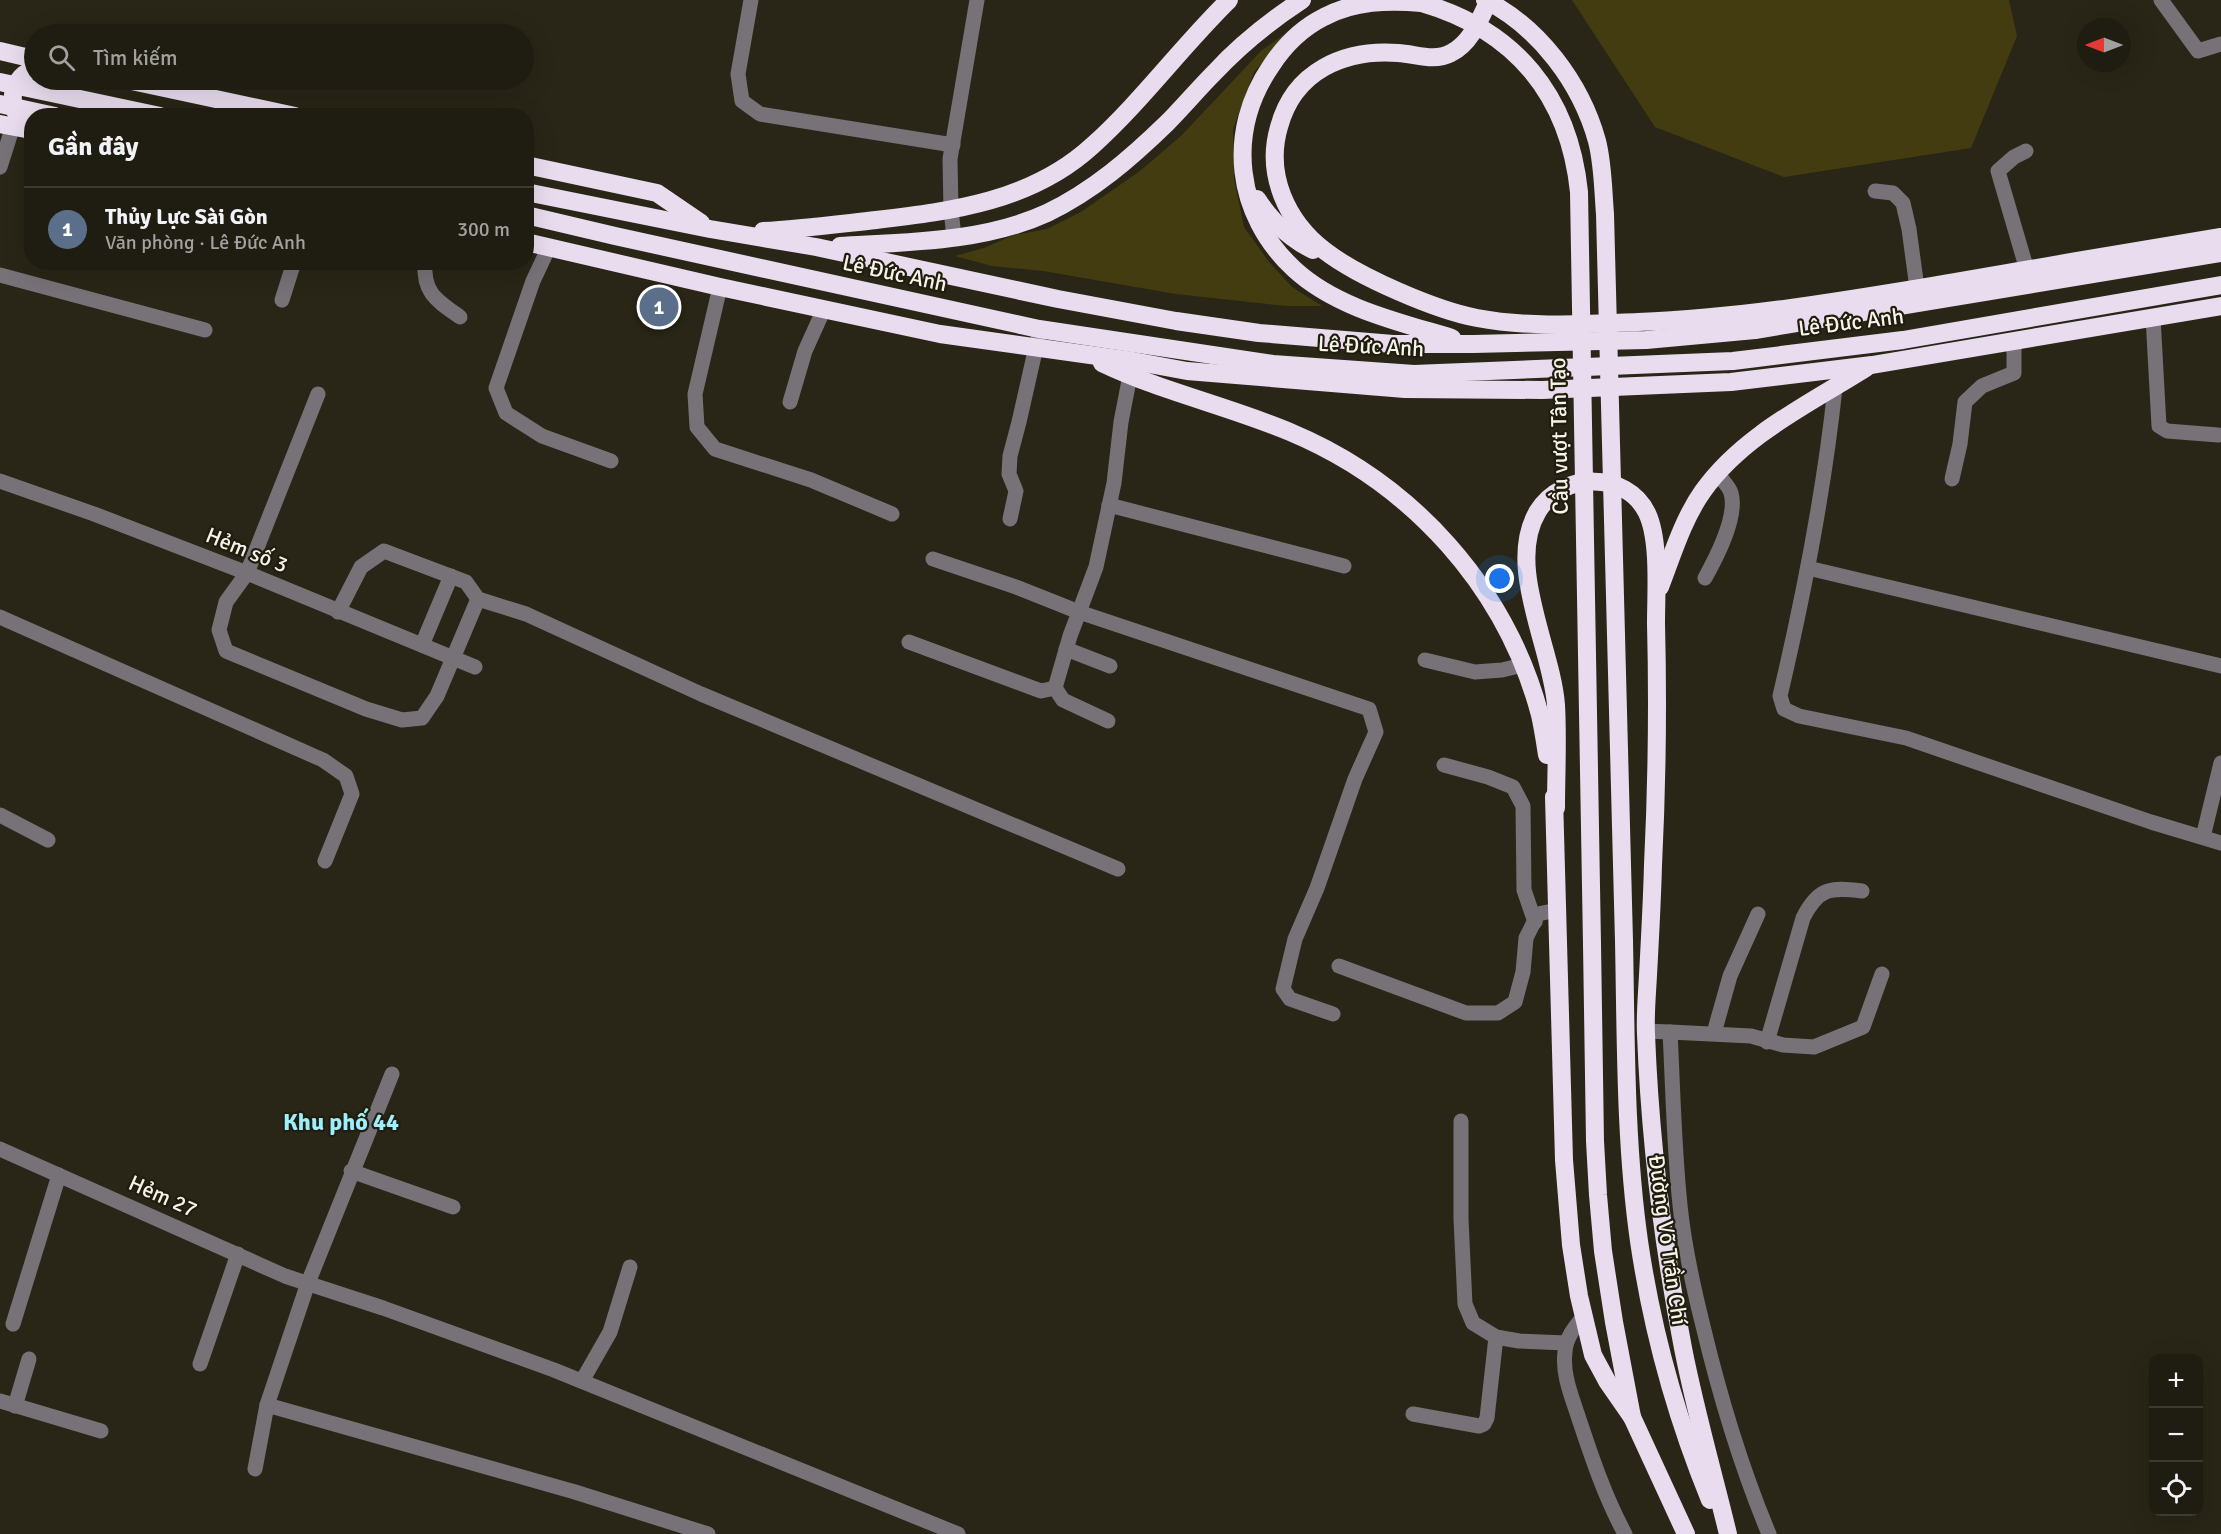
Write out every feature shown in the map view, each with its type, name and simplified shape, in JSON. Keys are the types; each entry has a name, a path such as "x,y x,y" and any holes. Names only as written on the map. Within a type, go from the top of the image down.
{"highway":[{"name":"Lê Đức Anh","path":"734,233 801,229 951,210 1015,193 1060,171 1077,158 1136,104 1229,0"},
{"path":"816,247 897,243 954,237 1002,228 1046,213 1089,189 1145,144 1248,40 1302,0"},
{"name":"Lê Đức Anh","path":"1487,0 1470,36 1450,54 1436,58 1379,52 1347,56 1334,61 1306,81 1286,109 1279,125 1274,159 1276,178 1290,215 1302,231 1335,258 1382,282 1437,305 1476,318 1572,324 1818,313 2221,253"},
{"name":"Đường Võ Trần Chí","path":"1487,0 1529,32 1566,75 1597,141 1605,214 1628,1109 1632,1180 1648,1294 1677,1410 1699,1471 1727,1534"},
{"name":"Cầu vượt Tân Tạo","path":"1473,344 1404,324 1352,304 1313,284 1294,269 1267,237 1254,213 1245,180 1242,147 1248,109 1265,74 1304,29 1323,17 1340,10 1380,1 1422,3 1470,21 1515,53 1530,70 1555,106 1566,128 1577,169 1595,1141 1606,1271 1632,1417"},
{"path":"0,51 24,57"},
{"path":"24,75 17,83 12,97 14,112 24,125"},
{"path":"0,82 24,87"},
{"path":"38,90 122,108"},
{"path":"174,90 258,108"},
{"path":"0,104 24,109"},
{"path":"7,125 24,128"},
{"name":"Lê Đức Anh","path":"534,167 657,193 710,229"},
{"path":"1245,180 1269,217 1290,237 1314,251 1335,258"},
{"name":"Lê Đức Anh","path":"534,194 710,229 816,247 1176,321 1323,339 1393,344 1646,340 1755,330 1917,288 2221,237"},
{"name":"Lê Đức Anh","path":"534,217 1009,323 1038,338 1133,361 1198,372 1405,389 1542,390 1731,382 1872,365 2221,306"},
{"name":"Lê Đức Anh","path":"534,244 720,287 940,334 987,340 1038,338"},
{"name":"Lê Đức Anh","path":"1133,361 1273,364 1414,374 1733,361 1903,340 2221,285"},
{"path":"987,340 1009,323"},
{"path":"1038,338 1088,356 1133,361 1291,432 1343,458 1380,481 1412,508 1444,539 1473,574 1496,609 1510,636 1523,665 1540,716 1556,808"},
{"path":"1656,597 1688,520 1702,493 1730,458 1756,437 1872,365"},
{"path":"1686,1534 1632,1417 1607,1381 1593,1355 1571,1245 1565,1170 1557,910 1556,702 1532,601 1527,556 1533,522 1546,501 1566,486 1594,481 1619,486 1631,492 1648,515 1655,541 1658,690 1656,820 1646,1031 1654,1156 1672,1290 1684,1353 1727,1534"}],"street":[{"path":"751,0 738,74 742,101 760,114 952,145"},
{"path":"954,237 950,159 977,0"},
{"path":"2161,0 2199,51 2221,44"},
{"path":"0,167 7,125"},
{"path":"2026,151 1998,171 2027,270"},
{"path":"1875,191 1893,193 1903,203 1917,288"},
{"path":"549,247 533,281 496,388 506,413 542,436 611,461"},
{"path":"282,300 291,270"},
{"path":"425,270 424,280 437,301 460,316"},
{"path":"0,275 206,330"},
{"path":"720,287 695,394 697,427 715,449 811,480 892,514"},
{"path":"790,402 805,351 824,309"},
{"path":"2153,317 2159,426 2167,431 2218,435"},
{"path":"1010,519 1016,491 1009,474 1010,456 1038,338"},
{"path":"1952,479 1960,444 1965,402 1982,386 2014,373 2014,341"},
{"path":"1108,721 1063,700 1056,688 1066,649 1096,567 1133,361"},
{"path":"1835,388 1816,528 1780,696 1784,709 1799,716 1906,738 2151,822 2221,843"},
{"path":"318,394 247,573 226,602 219,630 226,651 366,709 402,720 422,718 437,696 478,598"},
{"path":"1706,578 1720,550 1731,517 1731,492 1717,473"},
{"name":"Hẻm số 3","path":"0,481 94,514 247,573 475,667"},
{"path":"1108,505 1344,566"},
{"path":"338,612 362,567 384,550 466,582 478,598 526,614 701,694 1118,869"},
{"path":"933,559 1016,587 1079,612 1370,709 1376,732 1355,779 1317,888 1295,939 1283,989 1290,999 1333,1014"},
{"path":"1808,568 2221,666"},
{"path":"422,645 451,576"},
{"path":"0,617 323,760 346,776 352,794 325,861"},
{"path":"909,642 1041,691 1056,688"},
{"path":"1066,649 1110,666"},
{"path":"1425,660 1475,672 1502,670 1523,665"},
{"path":"2203,837 2221,763"},
{"path":"1444,765 1488,777 1513,787 1523,806 1524,890 1534,922"},
{"path":"0,815 48,840"},
{"path":"1767,1042 1803,918 1811,902 1824,893 1839,888 1862,891"},
{"path":"1339,966 1466,1013 1498,1013 1515,1002 1523,972 1526,938 1538,914 1557,910"},
{"path":"1714,1033 1730,976 1758,914"},
{"path":"1646,1031 1751,1036 1782,1045 1814,1047 1863,1027 1882,974"},
{"path":"1670,1032 1680,1207 1691,1275 1712,1365 1752,1495 1769,1534"},
{"path":"255,1469 267,1405 308,1283 351,1171 392,1074"},
{"path":"1461,1121 1461,1220 1465,1304 1473,1323 1496,1337 1519,1341 1566,1343"},
{"name":"Hẻm 27","path":"0,1149 285,1276 383,1308 582,1381 958,1534"},
{"path":"351,1171 453,1207"},
{"path":"12,1324 59,1175"},
{"path":"200,1365 238,1254"},
{"path":"582,1381 610,1332 630,1267"},
{"path":"1584,1316 1566,1343 1564,1353 1566,1379 1601,1483 1625,1534"},
{"path":"1413,1414 1479,1426 1484,1424 1487,1418 1496,1337"},
{"path":"15,1406 29,1359"},
{"path":"0,1401 101,1431"},
{"path":"267,1405 553,1485 708,1534"}],"shaded area":[{"path":"1572,0 2009,0 2017,36 1971,148 1784,177 1655,127"},
{"path":"1312,14 1292,31 1254,72 1233,129 1234,179 1244,227 1269,262 1292,287 1322,306 1286,306 1176,294 1043,271 992,266 955,256 984,248 1014,235 1047,229 1081,212 1140,171 1182,135 1261,51"}],"place":[{"name":"Thủy Lực Sài Gòn","path":"659,307"}],"district":[{"name":"Khu phố 44","path":"341,1122"}]}
